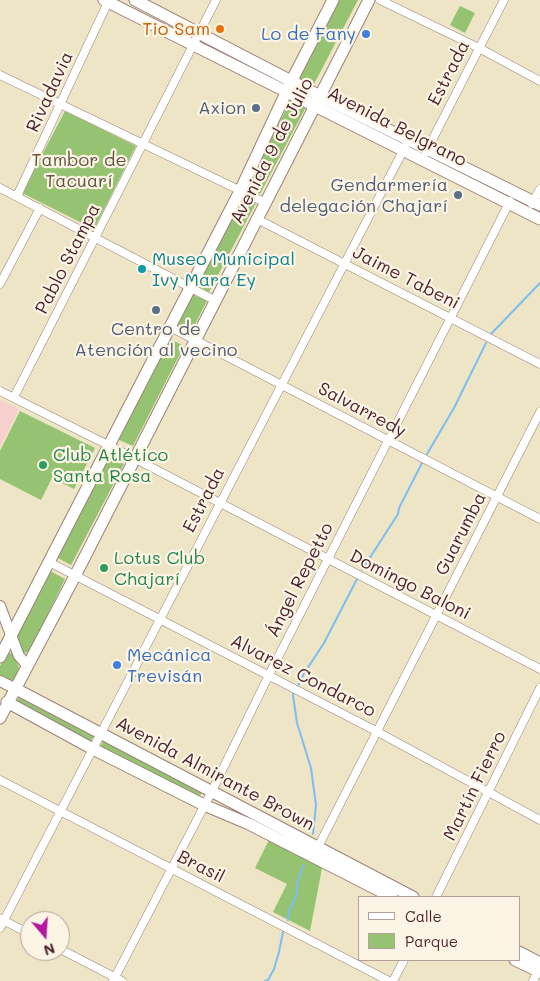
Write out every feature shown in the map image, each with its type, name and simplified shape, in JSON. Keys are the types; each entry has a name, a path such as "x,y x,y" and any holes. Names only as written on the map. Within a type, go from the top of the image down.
{"main road":[{"name":"Avenida Belgrano","path":"135,0 287,91 318,100"},
{"name":"Avenida 9 de Julio","path":"0,657 240,191 292,80 334,0"},
{"name":"Avenida 9 de Julio","path":"0,718 4,701 16,689 75,576 369,0"},
{"name":"Avenida Belgrano","path":"107,1 292,80 318,100 406,145 422,160 508,204 540,218"},
{"name":"Avenida Belgrano","path":"406,145 428,149 537,203"},
{"name":"Avenida Almirante Brown","path":"16,689 212,791 390,896"},
{"name":"Avenida Almirante Brown","path":"4,701 204,806 315,852 411,896"},
{"path":"520,953 538,971"},
{"path":"517,961 538,971"}],"street":[{"name":"Pablo Stampa","path":"14,398 216,0"},
{"path":"380,0 479,48 540,81"},
{"name":"Estrada","path":"422,160 504,0"},
{"name":"Rivadavia","path":"17,196 107,1"},
{"path":"0,75 266,203"},
{"name":"Estrada","path":"0,928 2,919 161,620 220,502 406,145"},
{"path":"0,188 216,301"},
{"path":"528,212 537,203 540,189"},
{"name":"Ángel Repetto","path":"116,980 170,868 212,791 268,675 514,193"},
{"path":"0,284 40,208"},
{"name":"Jaime Tabeni","path":"257,219 540,364"},
{"name":"Salvarredy","path":"170,327 540,519"},
{"name":"Domingo Baloni","path":"0,391 135,458 540,669"},
{"name":"Guarumba","path":"315,852 540,412"},
{"name":"Alvarez Condarco","path":"49,562 376,731 540,820"},
{"path":"0,606 18,656 28,665"},
{"name":"Avenida Almirante Brown","path":"0,681 16,689"},
{"name":"Martín Fierro","path":"436,896 540,688"},
{"name":"Brasil","path":"0,780 389,981"},
{"path":"2,919 20,929"},
{"path":"70,955 116,980"},
{"path":"393,981 403,961"}],"shaded area":[{"path":"0,400 19,409 0,448"}],"green space":[{"path":"339,0 358,0 314,84 311,85 301,81 299,74"},
{"path":"460,6 475,13 465,33 450,25"},
{"path":"292,98 307,105 260,194 246,187"},
{"name":"Tambor de Tacuarí","path":"65,111 136,146 94,229 22,193"},
{"path":"241,196 256,203 209,292 195,285"},
{"path":"192,294 207,301 191,332 176,324"},
{"path":"170,339 184,346 133,446 117,439"},
{"name":"Club Atlético Santa Rosa","path":"20,411 95,448 74,489 52,478 41,500 0,479 0,451"},
{"path":"109,456 124,464 71,565 56,557"},
{"path":"50,571 65,579 29,652 24,653 20,650 16,636"},
{"path":"7,654 14,654 19,668 13,680 0,675 0,666"},
{"path":"20,696 95,734 90,743 17,701"},
{"path":"104,739 203,790 199,798 100,747"},
{"path":"270,838 322,868 310,931 273,912 287,884 255,868"}],"waterway":[{"path":"490,335 540,283"},
{"path":"427,454 454,408 486,343"},
{"path":"362,570 398,514 399,508 422,463"},
{"path":"297,688 303,675 324,643 357,579"},
{"path":"294,692 297,723 311,768 316,805 313,834"},
{"path":"288,920 289,911 297,894 297,884 303,865"},
{"path":"265,981 268,980 274,969 283,932"}],"place":[{"name":"Tio Sam","path":"220,29"},
{"name":"Lo de Fany","path":"366,34"},
{"name":"Axion","path":"256,108"},
{"name":"Gendarmería delegación Chajarí","path":"458,195"},
{"name":"Museo Municipal Ivy Mara Ey","path":"142,269"},
{"name":"Centro de Atención al vecino","path":"156,310"},
{"name":"Club Atlético Santa Rosa","path":"43,465"},
{"name":"Lotus Club Chajarí","path":"104,568"},
{"name":"Mecánica Trevisán","path":"117,665"}]}
